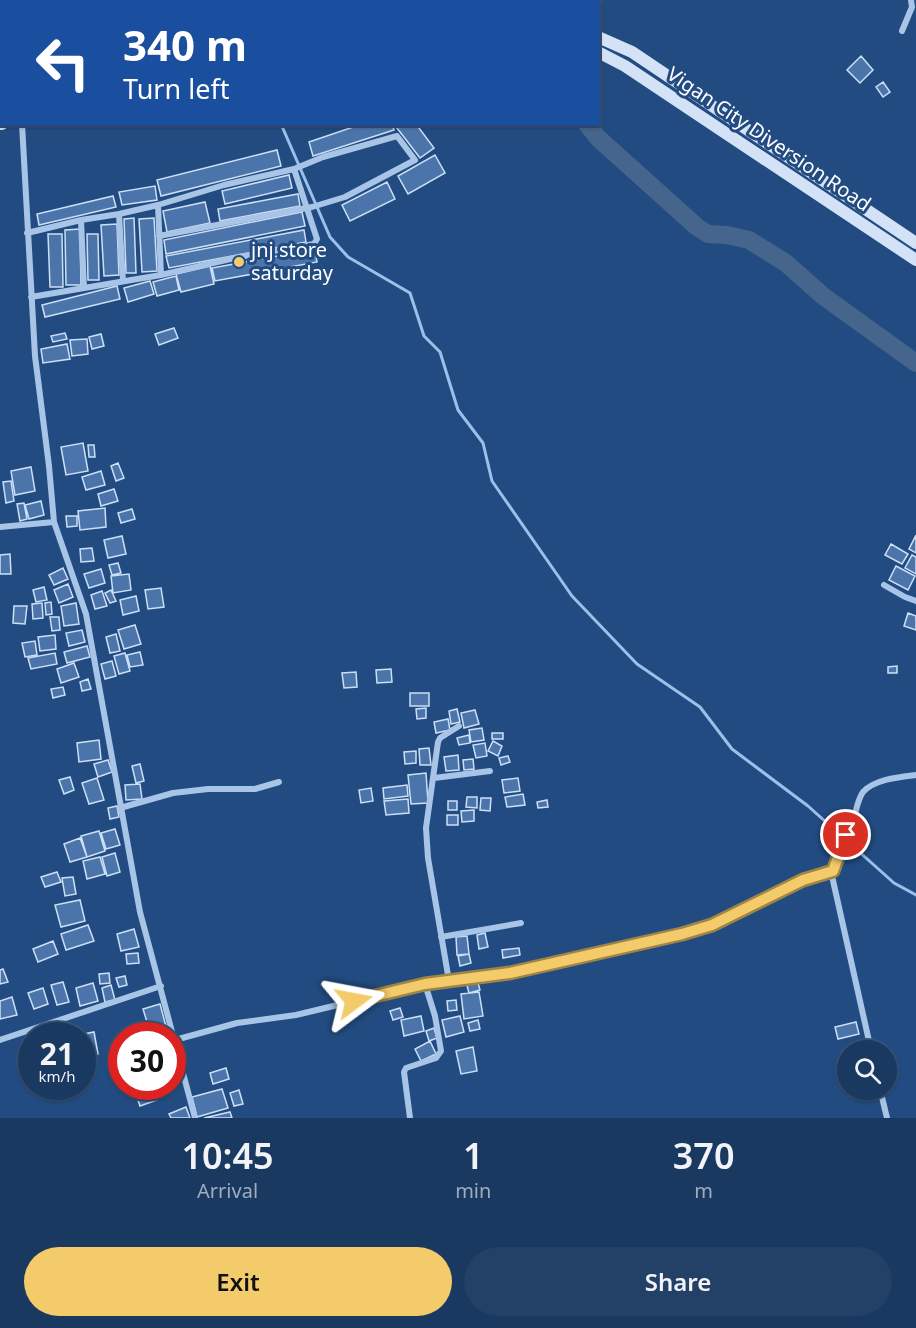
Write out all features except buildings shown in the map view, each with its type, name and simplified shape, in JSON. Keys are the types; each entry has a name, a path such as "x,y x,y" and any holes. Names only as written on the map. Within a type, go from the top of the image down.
{"main road":[{"name":"Vigan City Diversion Road","path":"600,38 632,52 916,243"},
{"name":"Vigan City Diversion Road","path":"600,53 625,66 916,260"}],"street":[{"path":"902,31 912,7 911,0"},
{"path":"22,126 34,356 54,522 86,614 140,912 170,1022"},
{"path":"27,233 158,205 225,185 296,168 323,157 397,136 415,160 345,197 310,208 159,236"},
{"path":"31,297 314,244 317,239 310,208 296,168"},
{"path":"158,205 161,274"},
{"path":"119,214 123,281"},
{"path":"81,220 84,288"},
{"path":"0,527 54,522"},
{"path":"884,585 916,602"},
{"path":"449,981 428,858 426,828 438,742 440,738 459,726"},
{"path":"434,778 490,771"},
{"path":"869,1040 832,876 840,848 853,822 862,794 870,787 894,778 916,775"},
{"path":"120,808 173,793 208,789 255,789 279,782"},
{"path":"186,1037 237,1023 296,1015 425,984 510,973 682,934 721,921 803,880 833,871"},
{"path":"441,937 521,923"},
{"path":"410,1118 404,1072 406,1068 436,1058 441,1051 435,1016 425,984"},
{"path":"0,1040 161,986"},
{"path":"186,1090 195,1118"},
{"path":"883,1100 887,1118"}],"waterway":[{"path":"282,126 330,237 348,257 410,293 424,336 440,352 458,410 483,443 492,481 572,596 637,664 700,707 732,749 808,806 894,883 916,895"},
{"path":"589,126 598,138 697,227 708,234 749,240 786,263 823,296 916,363"}],"place":[{"name":"jnj store saturday","path":"239,262"}],"route":[{"path":"354,1001 425,984 510,973 603,953 712,925 803,880 833,871 846,835"}]}
